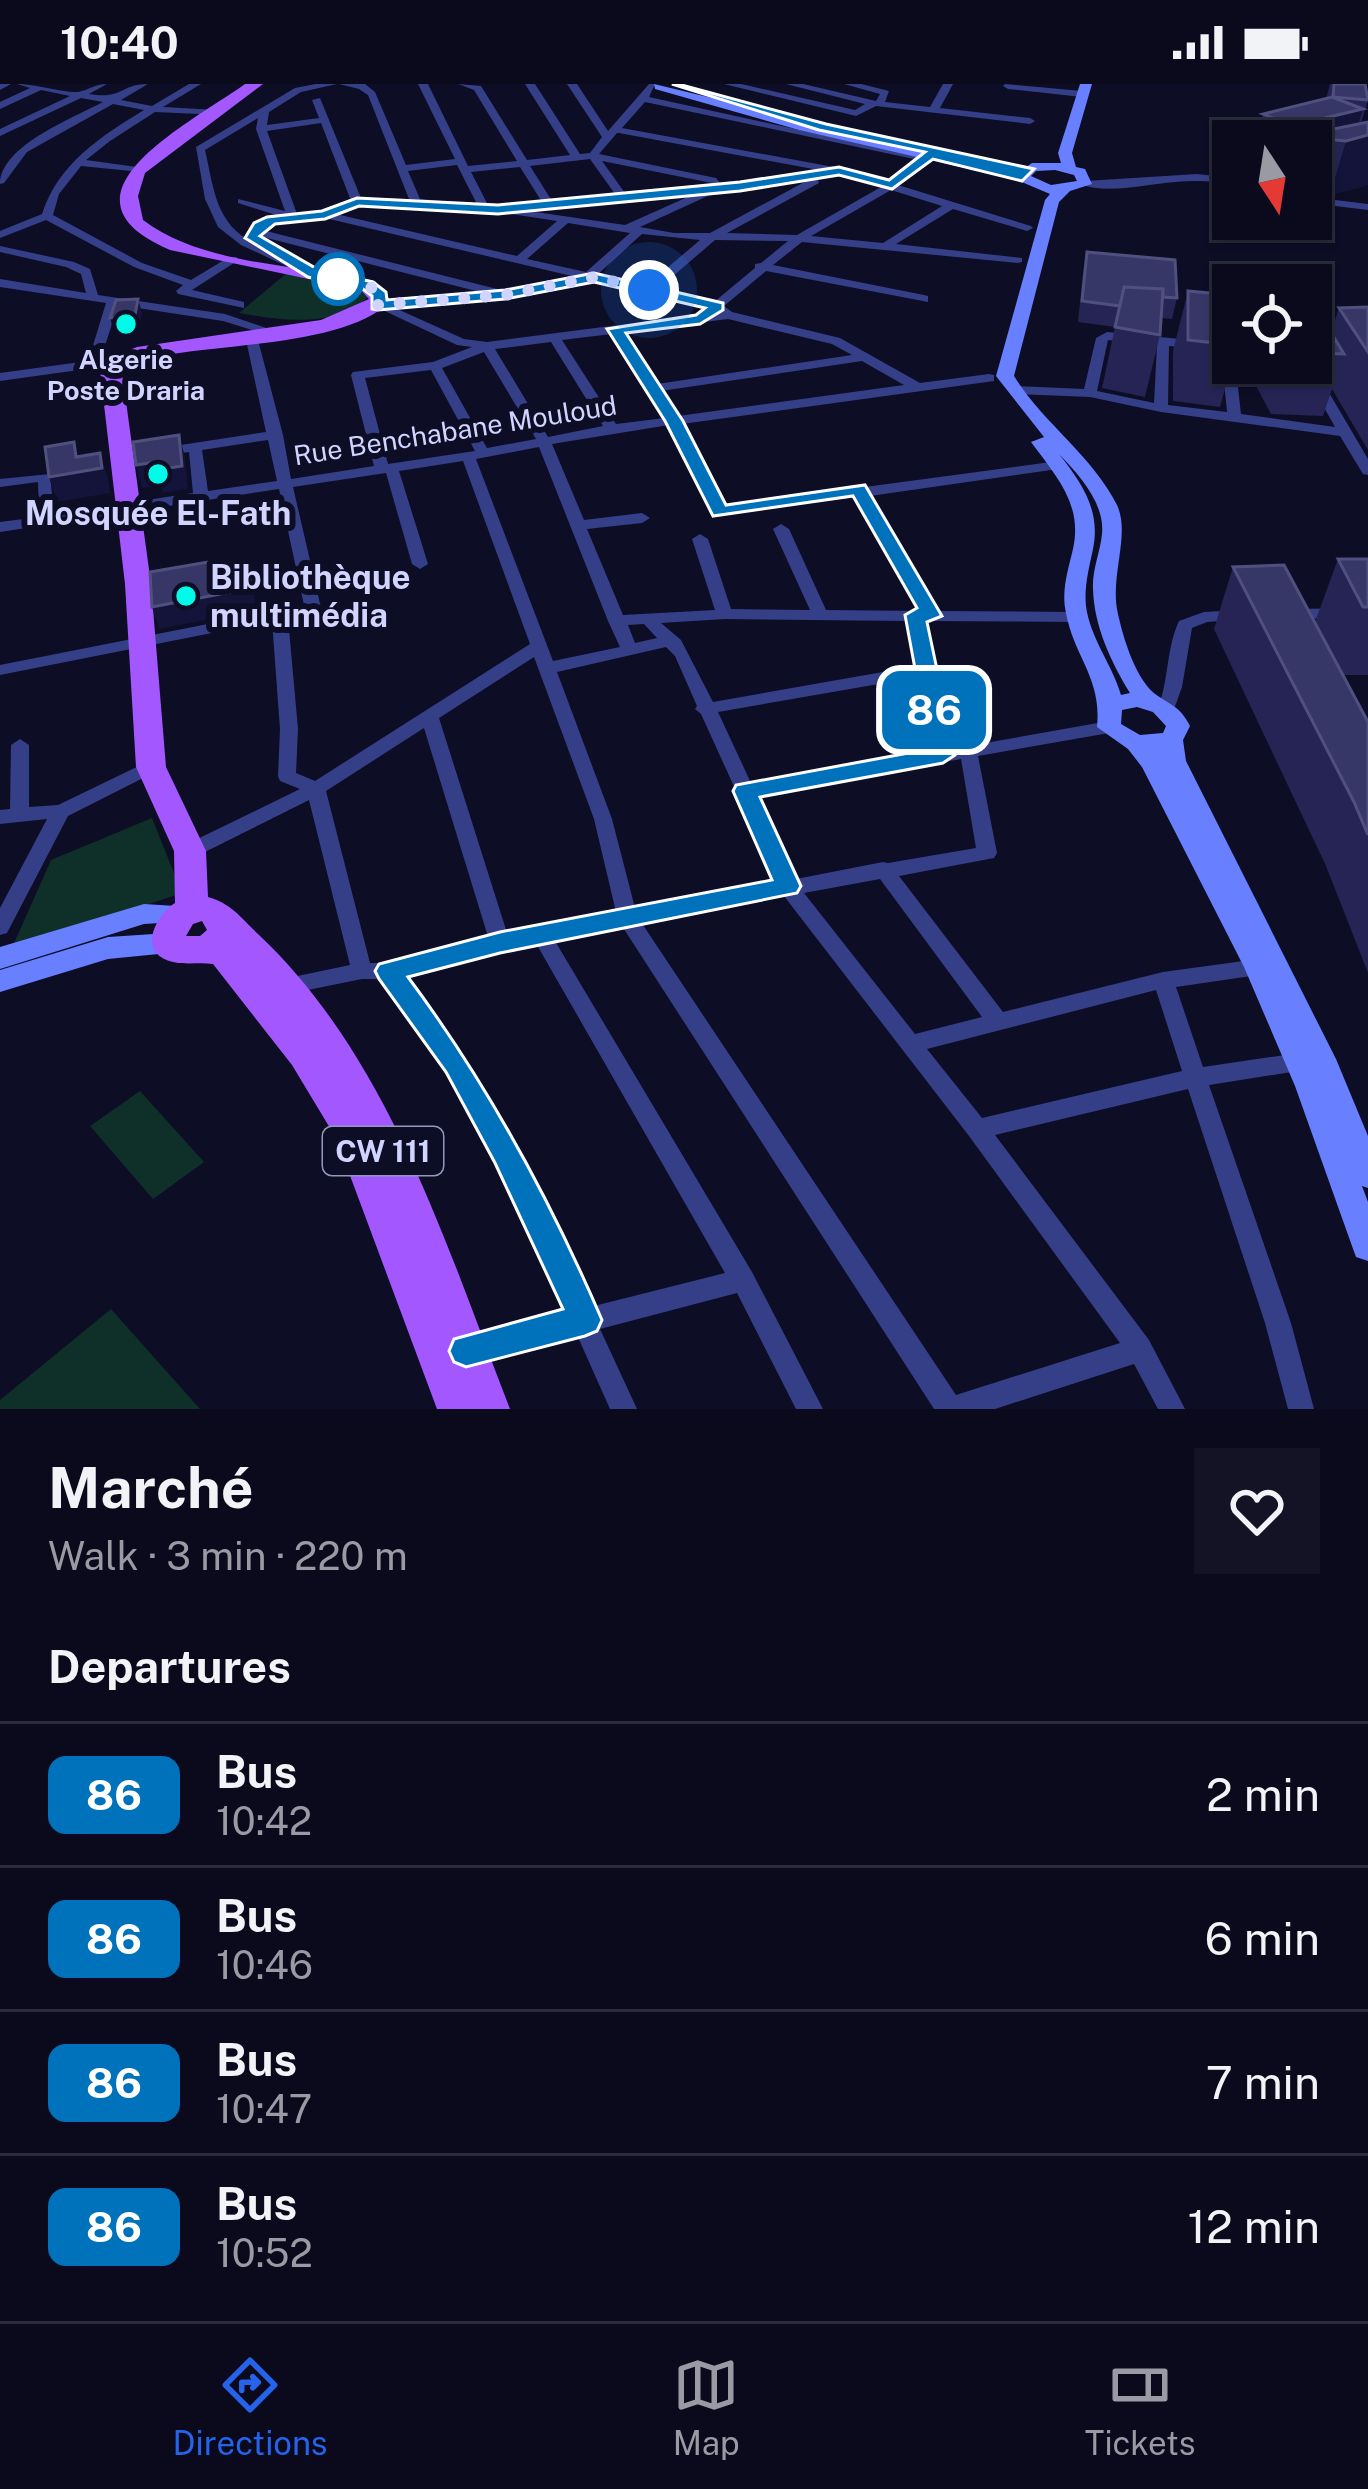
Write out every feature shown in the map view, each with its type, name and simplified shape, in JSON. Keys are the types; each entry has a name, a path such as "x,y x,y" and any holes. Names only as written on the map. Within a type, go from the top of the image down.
{"main road":[{"path":"199,925 190,858 151,767 127,507 102,358 252,340 352,318 378,305 380,295 368,285 184,248 137,225 129,208 137,170 255,84"},
{"path":"238,98 266,84"},
{"path":"678,84 824,127 1033,175 1063,191"},
{"path":"653,88 928,156 1033,175 1069,168 1085,176 1085,184 1052,200 1005,376 1085,470 1111,512 1112,536 1102,581 1109,619 1157,704 1178,726 1171,740 1174,761 1321,1059 1368,1174"},
{"path":"1084,89 1033,175 1027,228 989,378 1058,465 1086,517 1074,572 1077,617 1110,690 1110,716 1152,764 1258,967 1368,1246"},
{"path":"1069,168 1065,153 1084,89"},
{"path":"1110,716 1127,699 1157,704"},
{"path":"1136,743 1171,740"},
{"path":"0,958 145,914 199,925"},
{"path":"0,981 199,925"},
{"name":"CW 111","path":"199,925 258,950 288,986 340,1069 389,1162 488,1409"},
{"name":"CW 111","path":"199,925 240,969 340,1106 365,1157 458,1409"}],"street":[{"path":"0,133 102,84"},
{"path":"0,181 22,150 143,84"},
{"path":"47,216 55,190 78,161 110,135 196,84"},
{"path":"314,274 223,231 200,149 298,90 332,84"},
{"path":"344,84 369,89 416,203"},
{"path":"424,84 491,209"},
{"path":"463,84 477,86 549,205"},
{"path":"530,84 578,158"},
{"path":"572,84 606,135"},
{"path":"729,84 856,113 876,104 886,93 848,84"},
{"path":"791,84 876,104 1030,121"},
{"path":"933,110 948,84"},
{"path":"0,106 29,85 159,110 218,113"},
{"path":"997,117 1008,85 1084,89"},
{"path":"620,130 653,88"},
{"path":"317,100 357,202"},
{"path":"264,111 261,129 292,216"},
{"path":"261,129 322,120"},
{"path":"593,156 606,135 620,130 824,172"},
{"path":"0,147 22,150"},
{"path":"404,169 593,156 730,186"},
{"path":"593,156 622,196"},
{"path":"420,564 356,378 362,373 435,366 487,346 700,319 723,311 760,266 892,185 928,156"},
{"path":"78,161 137,170"},
{"path":"491,209 692,194 839,171 1027,228"},
{"path":"649,290 708,239 824,172"},
{"path":"1085,184 1125,187 1212,177"},
{"path":"378,305 505,295 592,276 634,229 692,194"},
{"path":"1346,205 1368,196"},
{"path":"242,201 292,216"},
{"path":"325,215 357,202 416,203 708,239 800,238 1018,260"},
{"path":"1332,203 1368,208"},
{"path":"884,247 953,204"},
{"path":"263,248 252,238 254,231 272,220 325,215 649,290 836,341 915,386"},
{"path":"0,235 47,216"},
{"path":"47,216 127,260 191,284"},
{"path":"520,259 567,218"},
{"path":"254,231 505,295"},
{"path":"0,249 70,264 86,272 92,294"},
{"path":"233,259 183,293 240,305"},
{"path":"760,266 924,299"},
{"path":"0,283 225,318 278,334"},
{"path":"1,372 102,358 113,300"},
{"path":"378,305 461,342 487,346"},
{"path":"615,329 674,421 720,512 859,489 1058,465"},
{"path":"554,337 612,429"},
{"path":"1090,393 1102,338 1212,346"},
{"path":"0,670 313,608 252,340"},
{"path":"1161,408 1163,340"},
{"path":"487,346 544,441 629,649"},
{"path":"654,388 866,357"},
{"path":"435,366 475,454 603,818 627,917 952,1409 1140,1349"},
{"name":"Rue Benchabane Mouloud","path":"0,527 612,429 989,378"},
{"path":"1232,384 1234,417"},
{"path":"1317,384 1368,471"},
{"path":"1015,390 1090,393 1161,408 1345,432"},
{"path":"120,458 276,435"},
{"path":"195,447 201,495"},
{"path":"0,483 45,477 47,520"},
{"path":"859,489 924,615 926,670 943,755"},
{"path":"581,525 642,518"},
{"path":"781,529 820,614"},
{"path":"700,539 725,614"},
{"path":"1157,704 1175,685 1174,656 1186,625 1204,616 1368,613"},
{"path":"616,621 725,614 1077,617"},
{"path":"1276,614 1286,633"},
{"path":"280,616 289,729 287,776 316,789"},
{"path":"648,619 673,640 788,886 1140,1349 1172,1409"},
{"path":"548,668 673,640"},
{"path":"190,858 316,789 539,646"},
{"path":"704,709 926,670"},
{"path":"745,791 968,751 1110,716"},
{"path":"430,718 500,943"},
{"path":"20,745 10,816 61,811 151,767"},
{"path":"288,986 362,971 388,971 500,943 788,886 987,853 968,751"},
{"path":"316,789 362,971"},
{"path":"0,927 61,811"},
{"path":"883,869 999,1023"},
{"path":"541,935 743,1280 810,1409"},
{"path":"910,1044 1163,980 1258,967"},
{"path":"388,971 456,1063 506,1154 623,1409"},
{"path":"1163,980 1278,1323 1301,1409"},
{"path":"977,1129 1198,1077 1298,1062"},
{"path":"466,1351 743,1280"}],"green space":[{"path":"288,272 354,284 368,297 323,318 239,313"},
{"path":"152,818 182,893 11,950 51,860"},
{"path":"140,1091 204,1162 153,1199 90,1126"},
{"path":"111,1309 200,1409 0,1409 0,1400"}],"building":[{"path":"1334,84 1365,84 1368,100 1333,97"},
{"path":"1332,97 1363,109 1325,120 1278,120 1263,114"},
{"path":"1368,122 1368,135 1332,140 1332,129"},
{"path":"1087,252 1175,260 1177,298 1163,297 1163,289 1124,287 1120,306 1082,301"},
{"path":"1124,287 1163,289 1160,335 1115,327"},
{"path":"1188,291 1212,293 1212,343 1188,340"},
{"path":"138,299 135,315 110,318 116,300"},
{"path":"1368,307 1368,352 1339,308"},
{"path":"1332,334 1344,354 1332,354"},
{"path":"179,435 182,466 157,470 156,462 136,465 133,442"},
{"path":"74,442 76,457 100,453 102,468 49,477 45,447"},
{"path":"1338,559 1368,559 1368,607 1363,607"},
{"path":"214,561 217,579 249,573 252,588 152,607 150,572"},
{"path":"1284,565 1368,722 1368,835 1233,567"}],"bus line":[{"name":"86","path":"466,1351 585,1320 506,1154 456,1063 388,971 500,943 788,886 745,791 943,755 915,615 932,616 859,489 720,512 674,421 615,329 700,319 717,306 594,277 505,295 378,305 380,295 368,285 314,274 252,238 259,226 272,220 325,215 357,202 498,209 740,187 839,171 892,185 930,154 1022,177 1028,169 824,127 678,84"}],"place":[{"name":"Algerie Poste Draria","path":"126,324"},
{"name":"Mosquée El-Fath","path":"158,474"},
{"name":"Bibliothèque multimédia","path":"186,596"}],"route":[{"path":"338,279 334,278 368,285 380,295 378,305 505,295 594,277 649,290"}]}
